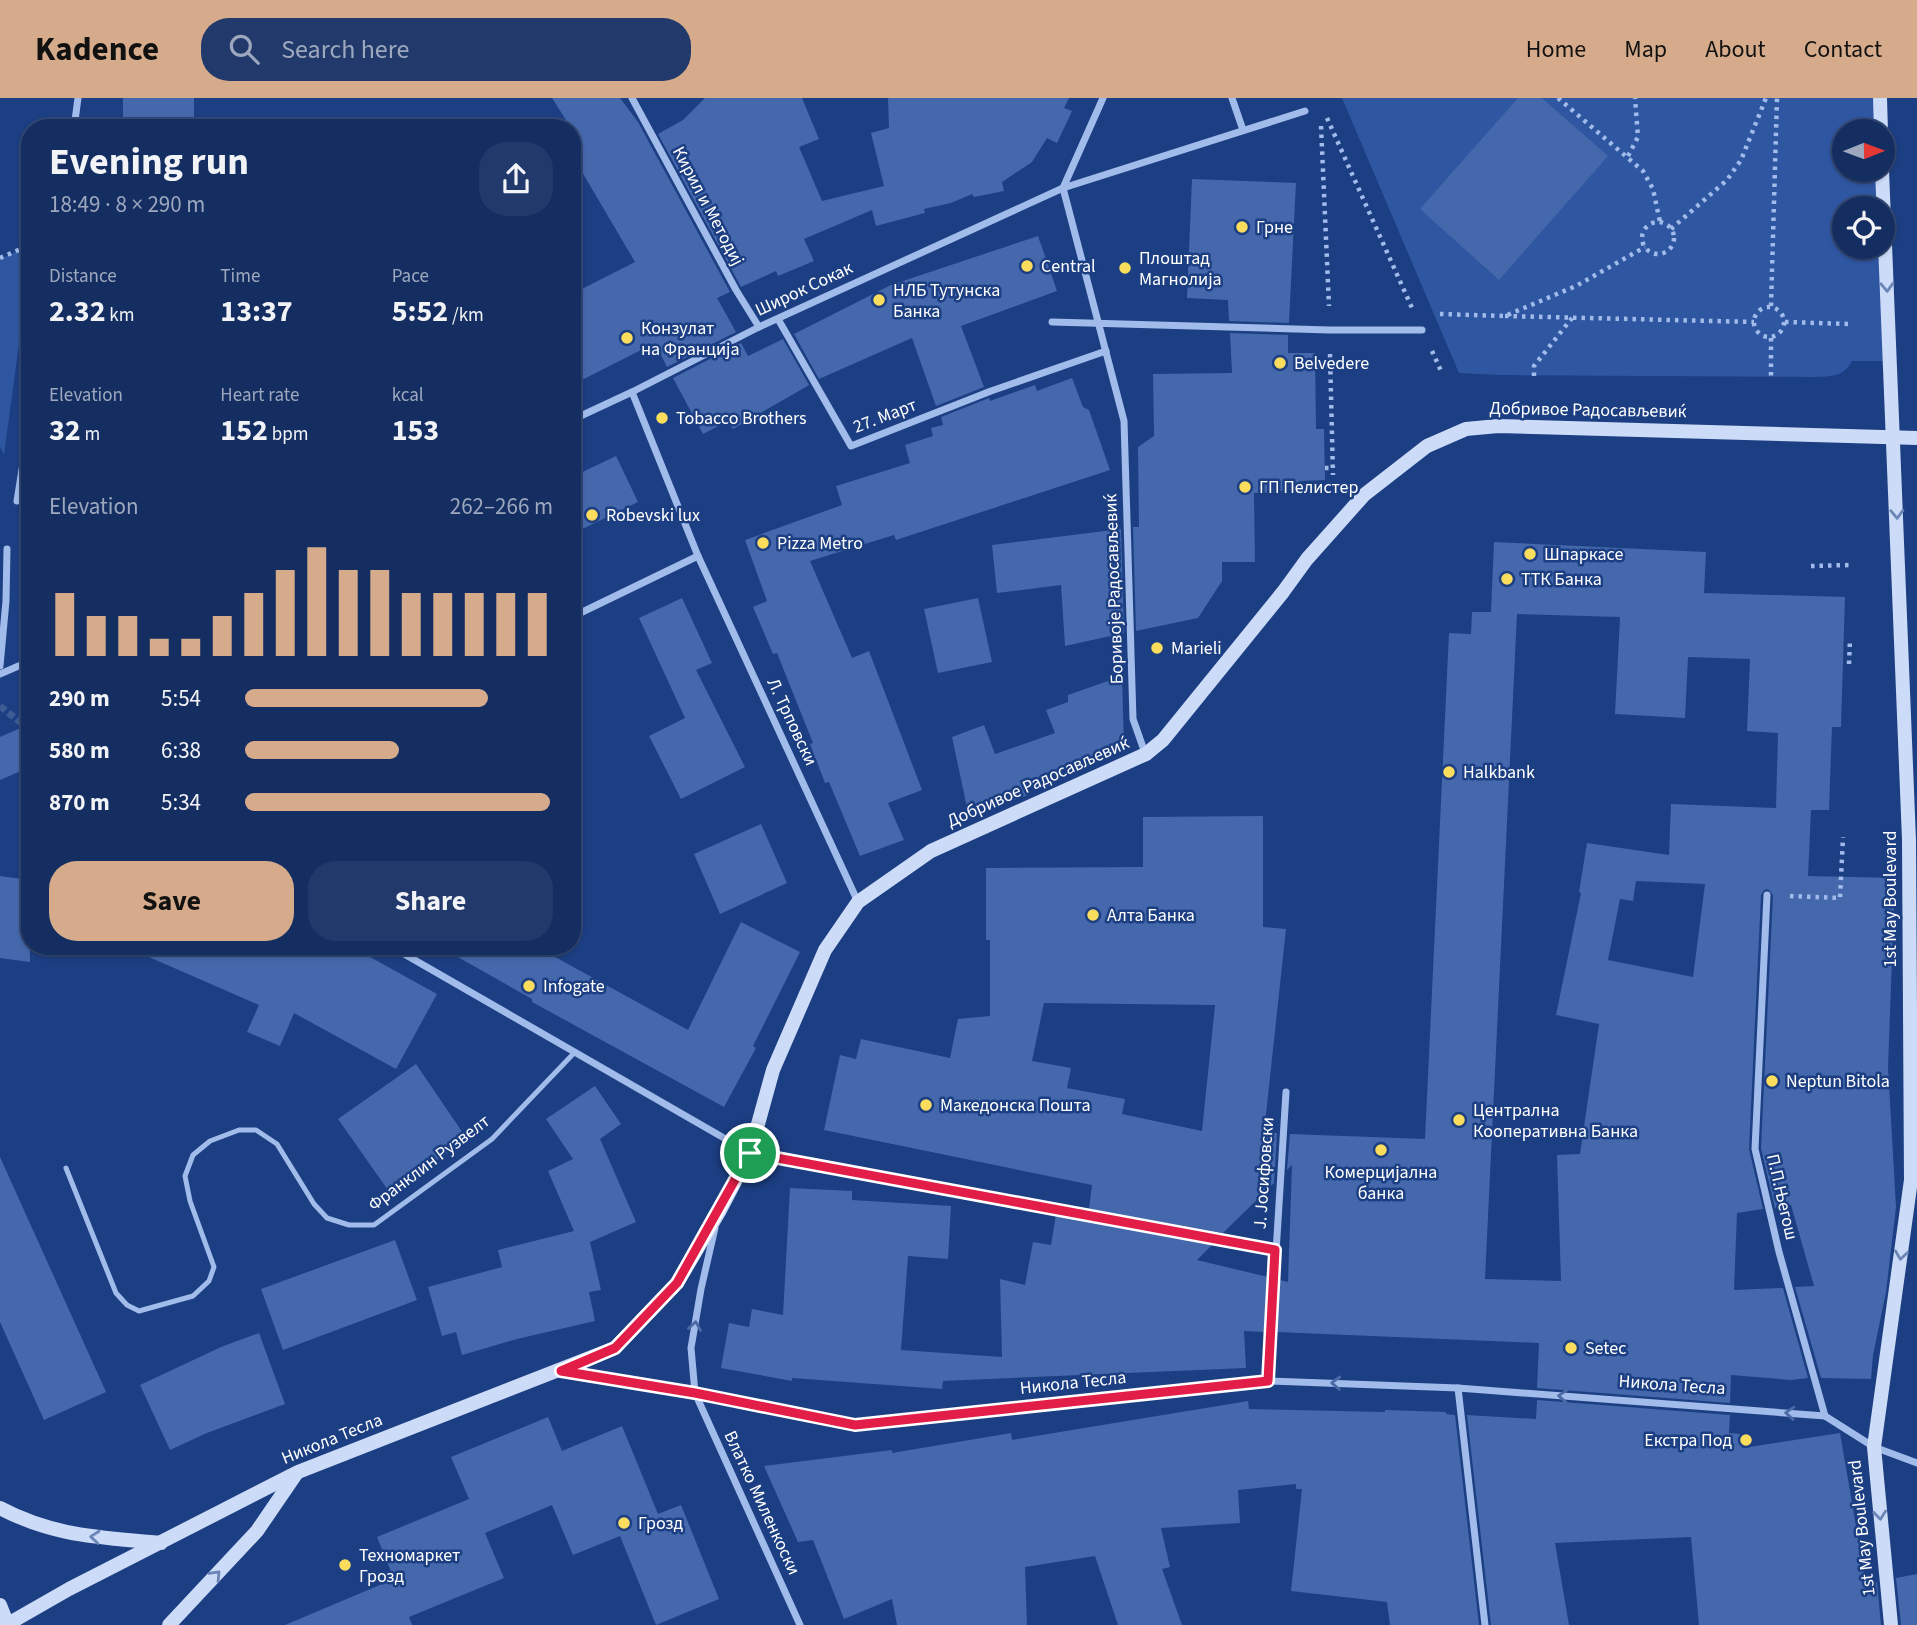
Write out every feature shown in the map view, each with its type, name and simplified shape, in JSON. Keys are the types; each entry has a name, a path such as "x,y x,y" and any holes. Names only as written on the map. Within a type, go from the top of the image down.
{"street":[{"path":"75,119 78,98"},
{"name":"Кирил и Методиј","path":"632,98 736,290 759,327"},
{"path":"1063,188 1103,98"},
{"path":"1232,98 1243,130"},
{"path":"1880,98 1881,119"},
{"name":"Широк Сокак","path":"581,416 778,318 1063,188 1305,111"},
{"name":"1st May Boulevard","path":"1882,182 1909,840 1911,1180 1874,1447 1891,1625"},
{"name":"Боривоје Радосављевиќ","path":"1063,188 1124,421 1133,719 1146,754"},
{"name":"27. Март","path":"778,318 851,446 1067,363 1106,351"},
{"path":"1052,322 1422,330"},
{"name":"Л. Трповски","path":"632,392 698,556 858,902"},
{"name":"Добривое Радосављевиќ","path":"561,1371 615,1348 677,1283 750,1153 773,1070 825,950 858,902 931,851 1146,754 1163,740 1307,559 1364,495 1427,446 1466,429 1497,426 1917,438"},
{"path":"17,501 21,476"},
{"path":"0,666 6,601 7,549"},
{"path":"581,613 698,556"},
{"path":"0,674 21,665"},
{"name":"П.П.Његош","path":"1768,895 1755,1149 1779,1252 1825,1416"},
{"path":"406,955 750,1153 1275,1250"},
{"name":"Ј. Јосифовски","path":"1268,1381 1286,1092"},
{"path":"695,1393 691,1348 701,1289 719,1212"},
{"name":"Никола Тесла","path":"7,1625 69,1589 298,1472 561,1371 695,1393 855,1425 1268,1381 1458,1388 1825,1416 1874,1447 1917,1463"},
{"path":"1458,1388 1485,1625"},
{"name":"Влатко Миленкоски","path":"695,1393 800,1625"},
{"path":"169,1625 257,1531 298,1472"},
{"path":"0,1508 23,1520 72,1535 163,1543"},
{"path":"0,1605 7,1625"}],"lane":[{"name":"Франклин Рузвелт","path":"66,1168 116,1293 127,1305 139,1311 193,1296 209,1281 214,1267 190,1200 185,1176 193,1156 210,1141 239,1130 256,1130 277,1144 314,1204 327,1217 349,1225 374,1225 492,1139 575,1052"}],"path":[{"path":"1558,98 1629,156 1643,171 1653,189 1660,222"},
{"path":"1629,156 1638,137 1635,98"},
{"path":"1671,229 1727,180 1741,160 1766,98"},
{"path":"1771,306 1777,98"},
{"path":"1325,468 1333,471 1323,117 1414,313"},
{"path":"1660,222 1671,229 1673,242 1668,250 1654,253 1646,247 1642,237 1646,228 1660,222"},
{"path":"1505,316 1576,286 1646,247"},
{"path":"0,258 21,249"},
{"path":"1771,306 1780,310 1785,322 1779,334 1770,338 1761,335 1754,327 1754,322 1761,309 1771,306"},
{"path":"1427,314 1754,322"},
{"path":"1534,376 1534,366 1572,318"},
{"path":"1785,322 1851,324"},
{"path":"1770,338 1771,377"},
{"path":"1811,566 1850,565"},
{"path":"1849,664 1850,639"},
{"path":"1768,895 1840,898 1843,837"}],"shaded area":[{"path":"1342,98 1880,98 1881,119 1832,119 1832,182 1883,182 1883,196 1832,196 1832,259 1886,259 1890,361 1852,361 1846,370 1838,374 1818,377 1459,373"},
{"path":"21,249 21,329 4,455 0,447 0,259"}],"building":[{"path":"123,98 194,98 194,119 123,119"},
{"path":"552,98 620,98 638,122 730,292 717,298 736,332 667,367 655,343 581,380 581,289 635,262 581,170 581,119 565,119"},
{"path":"705,98 802,98 819,139 799,147 822,201 884,186 871,133 889,128 888,98 1069,98 1064,108 1072,111 1057,143 1047,138 1032,162 1002,182 1004,191 974,197 972,194 951,203 924,209 925,213 876,226 872,210 804,239 814,261 778,276 776,271 741,287 658,134 683,120"},
{"path":"1518,98 1542,98 1608,156 1499,280 1420,209"},
{"name":"Грне","path":"1192,179 1296,183 1289,323 1229,321 1228,300 1187,298"},
{"path":"1038,236 1057,291 961,326 984,387 936,406 912,338 819,379 794,334 891,285"},
{"name":"ГП Пелистер","path":"1230,333 1288,335 1288,353 1315,353 1316,429 1324,429 1325,480 1301,481 1280,492 1254,493 1255,562 1222,562 1222,581 1198,618 1136,631 1133,527 1139,527 1138,447 1154,436 1153,374 1232,373"},
{"path":"783,339 809,385 733,429 728,421 703,434 673,378 741,343 748,356"},
{"path":"1072,378 1083,407 1089,410 1110,470 896,540 894,535 810,561 852,658 869,651 922,790 888,803 904,840 860,856 829,782 825,783 810,744 813,743 777,653 773,654 753,607 767,601 745,540 842,505 836,486 910,463 905,445 933,436 931,428 943,425 941,417 989,398 990,401 1035,385 1037,391"},
{"name":"Robevski lux","path":"616,456 638,502 581,530 581,473"},
{"path":"1121,529 1124,633 1065,646 1061,585 997,593 992,545"},
{"path":"1494,542 1706,552 1704,593 1845,597 1841,727 1832,727 1829,810 1811,810 1808,876 1895,878 1888,1067 1896,1207 1886,1292 1873,1355 1871,1379 1821,1378 1795,1287 1814,1286 1791,1205 1775,1208 1761,1148 1773,895 1768,889 1761,895 1749,1149 1763,1209 1737,1213 1734,1290 1783,1288 1808,1378 1791,1380 1731,1375 1730,1403 1537,1388 1539,1343 1277,1332 1280,1280 1288,1282 1292,1165 1287,1170 1290,1134 1425,1139 1449,633 1471,634 1472,612 1491,612","holes":["1517,614 1620,617 1615,714 1685,718 1688,657 1750,659 1747,731 1778,733 1776,808 1671,804 1669,855 1587,843 1579,892 1581,893 1556,1015 1599,1024 1580,1154 1557,1155 1561,1281 1485,1279","1636,881 1705,884 1693,977 1608,960 1620,899 1633,901"]},
{"path":"682,598 712,663 696,670 745,767 681,799 649,736 685,718 639,618"},
{"path":"978,598 992,662 938,673 924,609"},
{"path":"1122,676 1124,745 1023,783 1028,795 969,817 952,737 984,725 995,754 1055,733 1046,710 1068,702 1068,695"},
{"path":"21,728 21,771 0,780 0,737"},
{"path":"1263,816 1263,927 1286,929 1264,1133 1277,1133 1274,1183 1223,1233 1089,1209 1092,1185 824,1130 840,1055 856,1059 861,1039 950,1058 958,1019 990,1016 986,868 1143,867 1143,817","holes":["1044,1003 1215,1005 1202,1131 1122,1114 1125,1099 1067,1088 1071,1068 1032,1061"]},
{"path":"761,824 787,883 720,914 694,854"},
{"path":"0,876 21,879 21,955 30,955 30,962 0,958"},
{"path":"741,922 800,952 753,1046 756,1048 724,1107 532,1002 532,999 454,955 552,955 688,1030"},
{"path":"144,955 366,955 437,994 396,1069 294,1013 280,1046 247,1032 259,1005"},
{"path":"416,1064 467,1139 390,1193 338,1119"},
{"path":"595,1086 621,1124 600,1139 636,1222 590,1242 601,1290 589,1292 595,1321 462,1355 456,1332 442,1336 428,1287 502,1267 498,1250 574,1231 548,1171 573,1159 546,1119"},
{"path":"0,1157 106,1392 44,1420 0,1322"},
{"path":"790,1188 852,1191 852,1200 951,1206 948,1259 908,1256 901,1350 1002,1357 1000,1279 1025,1285 1033,1242 1051,1245 1056,1215 1213,1244 1197,1260 1268,1277 1265,1332 1244,1331 1246,1368 943,1381 942,1389 792,1378 792,1381 721,1368 729,1323 749,1327 752,1309 783,1315"},
{"path":"395,1240 417,1300 283,1350 261,1289"},
{"path":"259,1333 285,1404 170,1450 140,1385 221,1347"},
{"path":"1537,1400 1730,1415 1729,1433 1752,1435 1742,1448 1840,1433 1866,1584 1877,1582 1881,1625 1699,1625 1691,1537 1555,1543 1569,1625 1491,1625 1467,1415 1536,1419"},
{"path":"1248,1401 1249,1409 1385,1410 1446,1412 1455,1415 1479,1625 1390,1625 1387,1602 1291,1591 1302,1489 1296,1489 1296,1484 1238,1490 1240,1523 1161,1528 1170,1567 1162,1569 1182,1625 1118,1625 1095,1556 1025,1567 1027,1625 897,1625 892,1599 844,1619 813,1540 798,1542 764,1466 892,1450 892,1453 1011,1433 1012,1440"},
{"name":"Грозд","path":"548,1417 562,1451 622,1426 658,1514 681,1505 719,1599 656,1625 620,1536 573,1555 552,1505 485,1533 504,1578 409,1617 412,1625 285,1625 394,1579 377,1537 469,1499 451,1457"},
{"path":"1917,1574 1917,1625 1901,1625 1896,1578"}],"tunnel":[{"path":"0,706 21,723"}],"place":[{"name":"Грне","path":"1242,227"},
{"name":"Central","path":"1027,266"},
{"name":"Плоштад Магнолија","path":"1125,268"},
{"name":"НЛБ Тутунска Банка","path":"879,300"},
{"name":"Конзулат на Франција","path":"627,338"},
{"name":"Belvedere","path":"1280,363"},
{"name":"Tobacco Brothers","path":"662,418"},
{"name":"ГП Пелистер","path":"1245,487"},
{"name":"Robevski lux","path":"592,515"},
{"name":"Pizza Metro","path":"763,543"},
{"name":"Шпаркасе","path":"1530,554"},
{"name":"ТТК Банка","path":"1507,579"},
{"name":"Marieli","path":"1157,648"},
{"name":"Halkbank","path":"1449,772"},
{"name":"Алта Банка","path":"1093,915"},
{"name":"Infogate","path":"529,986"},
{"name":"Neptun Bitola","path":"1772,1081"},
{"name":"Македонска Пошта","path":"926,1105"},
{"name":"Централна Кооперативна Банка","path":"1459,1120"},
{"name":"Комерцијална банка","path":"1381,1150"},
{"name":"Setec","path":"1571,1348"},
{"name":"Екстра Под","path":"1746,1440"},
{"name":"Грозд","path":"624,1523"},
{"name":"Техномаркет Грозд","path":"345,1565"}],"route":[{"path":"750,1153 1275,1250 1268,1381 855,1425 695,1393 561,1371 615,1348 677,1283 750,1153"}]}
